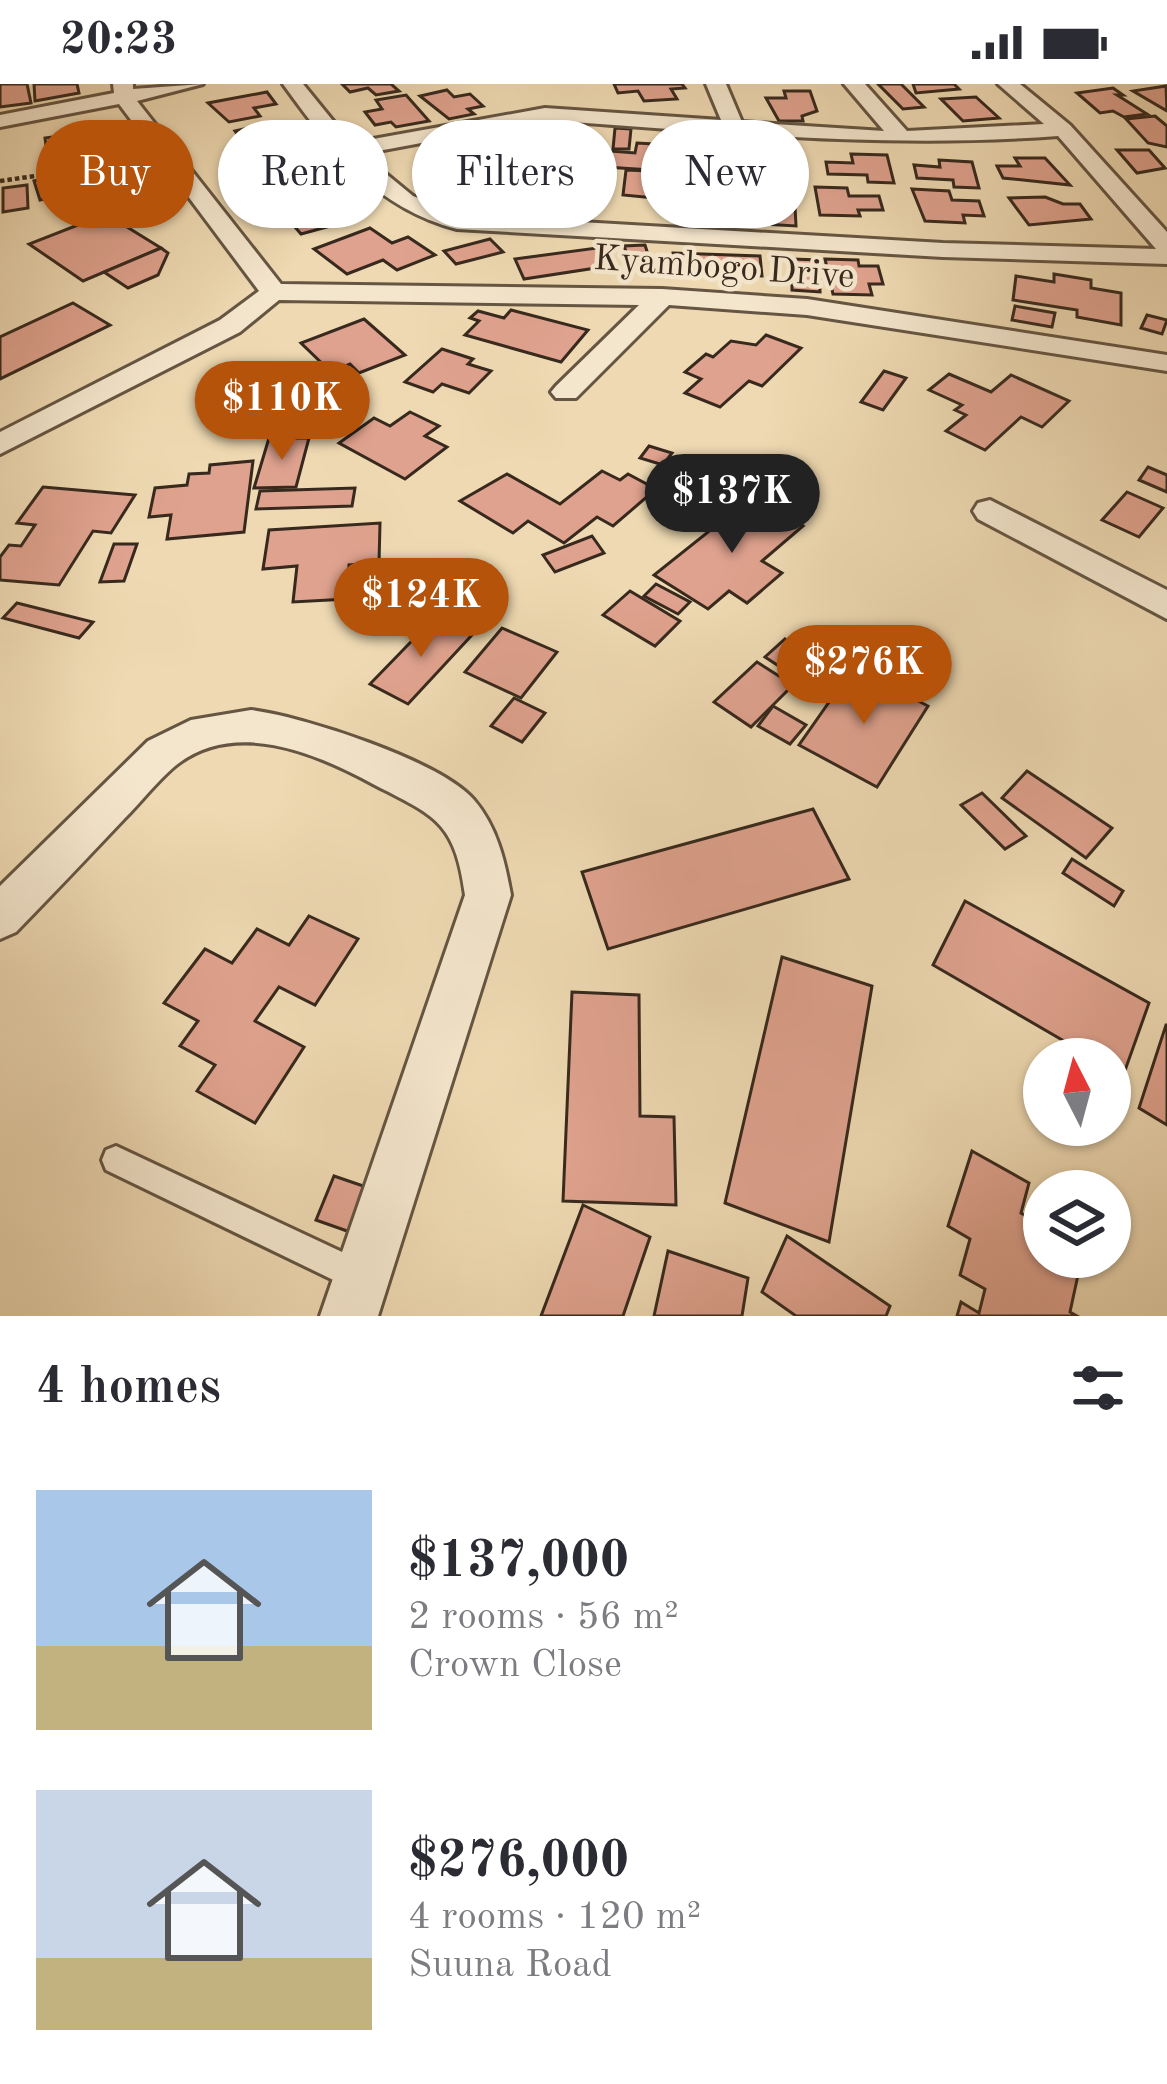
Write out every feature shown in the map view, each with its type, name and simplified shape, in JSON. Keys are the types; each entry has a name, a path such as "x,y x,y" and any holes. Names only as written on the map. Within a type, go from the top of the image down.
{"street":[{"path":"0,121 123,91 193,84"},
{"path":"293,84 321,120"},
{"path":"716,84 731,120"},
{"path":"854,84 901,137"},
{"path":"1008,84 1063,128 1167,247"},
{"path":"123,91 144,120"},
{"path":"388,141 538,106 658,120"},
{"path":"809,133 901,137 1063,128"},
{"path":"0,444 230,326 273,292 194,187"},
{"path":"388,192 423,214 457,222 1167,257"},
{"name":"Kyambogo Drive","path":"273,292 662,298 879,316 1167,364"},
{"path":"566,392 662,298"},
{"path":"990,511 1167,606"},
{"path":"0,917 162,753 181,740 227,726 268,725 344,747 453,805 480,843 488,895 356,1297"}],"lane":[{"path":"116,1160 356,1297"}],"path":[{"path":"0,181 36,176"}],"building":[{"path":"0,84 27,84 31,103 0,107"},
{"path":"34,84 77,84 79,93 35,101"},
{"path":"342,84 391,84 399,91 376,95 368,88 350,92"},
{"path":"614,84 682,84 685,88 671,89 677,99 644,101 638,91 618,93"},
{"path":"878,84 901,84 924,107 903,109"},
{"path":"913,84 954,84 959,89 916,93"},
{"path":"1166,86 1167,111 1133,91"},
{"path":"1113,88 1147,114 1100,113 1077,93"},
{"path":"447,90 454,97 470,94 483,106 468,109 474,114 449,119 420,96"},
{"path":"784,91 810,91 817,111 802,116 803,120 778,120 766,98 786,98"},
{"path":"267,92 276,104 254,108 260,116 227,120 208,103"},
{"path":"406,95 428,120 396,127 388,120 371,120 365,112 382,109 376,100"},
{"path":"976,97 999,118 963,121 941,99"},
{"path":"1155,116 1167,126 1167,147 1148,143 1126,119"},
{"path":"617,128 631,129 629,149 617,149"},
{"path":"641,143 641,169 617,168 617,152 635,153"},
{"path":"1117,150 1149,150 1165,168 1137,173"},
{"path":"851,154 887,155 894,183 868,182 867,175 828,174 826,162 853,163"},
{"path":"1015,158 1045,158 1070,185 1003,178 997,166 1020,166"},
{"path":"939,160 972,162 979,188 954,187 953,180 917,178 914,165 940,167"},
{"path":"626,170 641,171 641,197 623,195"},
{"path":"27,185 28,208 3,212 3,188"},
{"path":"815,187 847,188 849,196 879,196 883,210 858,210 860,216 820,215"},
{"path":"912,189 949,191 952,200 979,201 984,216 963,215 965,223 925,221"},
{"path":"1045,197 1080,204 1091,219 1029,225 1009,198"},
{"path":"70,228 129,228 161,248 83,281 29,244"},
{"path":"370,228 392,243 408,237 435,255 397,270 383,260 347,274 314,249"},
{"path":"490,239 503,252 456,264 444,251"},
{"path":"645,245 650,261 630,262 624,246"},
{"path":"604,247 615,265 524,279 515,259"},
{"path":"161,248 168,253 158,275 128,288 104,272"},
{"path":"673,253 760,256 762,276 673,273"},
{"path":"792,259 819,260 820,292 792,290"},
{"path":"825,259 878,266 883,284 869,284 872,295 833,294"},
{"path":"1054,274 1091,280 1091,288 1121,293 1121,325 1077,317 1077,310 1013,300 1016,276 1054,282"},
{"path":"73,303 110,325 0,379 0,337"},
{"path":"1015,306 1055,313 1052,327 1012,320"},
{"path":"511,310 588,330 561,362 465,335 479,321 470,318 478,311 504,318"},
{"path":"1147,315 1167,320 1162,334 1141,328"},
{"path":"364,319 405,355 359,373 350,364 331,372 301,343"},
{"path":"766,335 801,348 762,386 749,381 720,407 685,393 701,379 685,372 706,354 713,357 731,341 756,345"},
{"path":"442,349 491,371 469,393 442,384 433,392 405,382"},
{"path":"884,371 906,378 883,410 861,402"},
{"path":"949,374 991,392 1011,375 1069,401 1042,427 1021,417 985,450 946,431 966,415 955,410 962,405 929,390"},
{"path":"279,391 340,416 316,436 255,409"},
{"path":"410,412 439,426 425,436 447,447 405,479 339,443 374,418 390,426"},
{"path":"269,438 309,438 296,487 254,488"},
{"path":"649,446 672,453 663,465 640,458"},
{"path":"697,459 718,471 702,484 680,473"},
{"path":"253,461 244,532 167,539 171,515 149,517 155,488 187,485 189,474 209,473 210,465"},
{"path":"1148,467 1167,475 1167,492 1139,480"},
{"path":"602,471 620,480 628,474 656,489 613,526 597,517 564,543 528,521 513,533 460,501 507,474 560,504"},
{"path":"43,487 135,495 111,533 93,531 59,585 0,580 0,557 9,545 21,546 35,525 17,523"},
{"path":"355,488 352,506 256,509 260,491"},
{"path":"1127,492 1163,508 1139,537 1102,520"},
{"path":"752,497 803,526 762,561 782,573 747,603 729,591 708,609 654,575"},
{"path":"380,523 379,563 349,565 347,599 293,602 297,566 263,569 269,530"},
{"path":"592,536 604,553 555,572 543,555"},
{"path":"114,544 137,544 124,581 100,582"},
{"path":"656,584 690,602 678,614 644,596"},
{"path":"630,591 680,621 655,646 603,615"},
{"path":"17,603 93,622 79,638 3,618"},
{"path":"435,617 472,635 408,704 370,684"},
{"path":"502,628 557,652 521,698 465,672"},
{"path":"785,639 831,669 811,687 765,657"},
{"path":"757,662 793,685 751,727 714,702"},
{"path":"853,668 928,706 877,787 799,745"},
{"path":"514,698 545,713 522,742 491,726"},
{"path":"773,706 806,725 790,744 758,726"},
{"path":"1027,771 1112,828 1086,858 1002,798"},
{"path":"982,793 1026,836 1005,849 961,805"},
{"path":"813,809 849,879 608,949 582,872"},
{"path":"1072,859 1123,891 1114,906 1063,873"},
{"path":"965,901 1149,1003 1131,1054 1131,1038 1059,1038 933,965"},
{"path":"309,916 358,939 315,1005 279,987 255,1021 304,1047 255,1123 197,1091 215,1065 180,1046 198,1021 164,1003 205,949 232,963 257,929 289,945"},
{"path":"782,957 872,986 829,1242 725,1203"},
{"path":"572,992 639,995 640,1116 674,1117 676,1205 563,1201"},
{"path":"1167,1025 1167,1125 1139,1108"},
{"path":"972,1151 1023,1180 1023,1278 1077,1278 1070,1312 1077,1316 957,1316 961,1302 979,1313 985,1289 960,1275 970,1239 948,1226"},
{"path":"334,1176 369,1188 350,1232 316,1220"},
{"path":"583,1205 650,1237 623,1316 541,1316"},
{"path":"787,1236 890,1306 886,1316 796,1316 762,1292"},
{"path":"668,1251 748,1278 742,1316 654,1316"}]}
